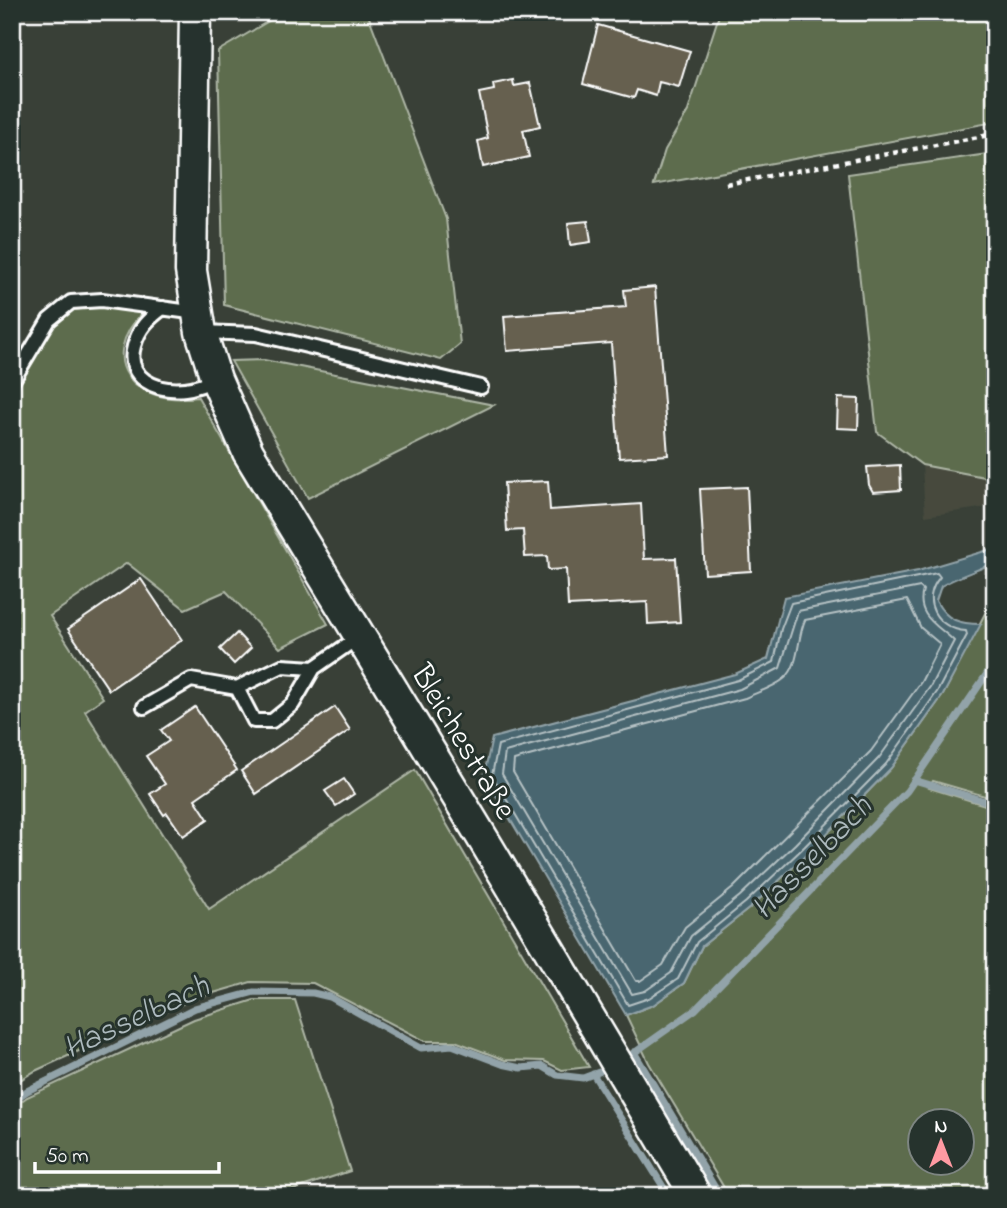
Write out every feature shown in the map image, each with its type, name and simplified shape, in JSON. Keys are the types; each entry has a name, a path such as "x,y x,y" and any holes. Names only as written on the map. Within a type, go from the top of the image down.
{"street":[{"name":"Bleichestraße","path":"195,12 191,271 199,323 215,379 248,452 696,1196"}],"lane":[{"path":"12,382 49,320 71,302 102,300 163,308 199,323 481,387"},
{"path":"163,308 148,319 137,334 131,355 136,375 146,382 184,390 215,379"},
{"path":"237,688 254,721 272,720 293,704 314,668 360,636"},
{"path":"144,707 191,680 237,688 282,666 314,668"}],"path":[{"path":"726,184 995,134"}],"shaded area":[{"path":"922,465 995,479 995,506 925,516"}],"green space":[{"path":"284,12 367,12 446,219 460,344 441,360 224,305 218,51"},
{"path":"720,12 995,12 995,124 994,122 654,185 665,150 688,111"},
{"path":"995,153 995,479 922,465 877,432 848,174"},
{"path":"102,306 144,311 129,330 122,347 123,363 129,377 140,388 156,395 198,397 328,624 280,648 226,591 185,609 127,563 50,616 103,698 85,711 209,909 415,770 589,1067 562,1070 544,1061 505,1060 455,1041 425,1041 313,983 251,982 193,999 35,1071 12,1085 12,396 53,324 74,310"},
{"path":"264,360 494,405 308,498 231,361"},
{"path":"995,594 995,799 933,781 929,788 995,808 995,1196 729,1196 649,1063 626,1015 653,1005 684,983 702,946 751,907 891,768 943,695"},
{"path":"254,1000 295,1000 350,1171 275,1196 217,1196 216,1192 186,1196 12,1196 12,1108 27,1097 194,1019"}],"water":[{"path":"995,548 995,562 941,586 936,601 945,613 960,622 981,624 943,695 891,768 751,907 702,946 684,983 653,1005 626,1015 484,775 492,738 735,674 768,659 784,597 918,571"}],"building":[{"path":"598,25 690,51 679,87 659,82 656,96 637,90 634,98 583,84"},
{"path":"513,80 514,86 530,83 540,126 523,130 529,157 483,167 478,141 488,138 479,93 494,90 493,84"},
{"path":"588,221 591,242 570,245 568,223"},
{"path":"655,287 668,455 619,458 611,343 507,351 504,316 626,307 624,290"},
{"path":"838,398 859,399 858,429 837,428"},
{"path":"900,465 901,490 873,492 869,485 867,467"},
{"path":"548,481 550,510 641,504 644,559 676,558 680,622 648,624 647,602 568,606 566,569 548,570 547,556 525,557 523,530 507,531 504,483"},
{"path":"747,487 751,571 705,574 700,489"},
{"path":"141,579 182,640 109,690 68,629"},
{"path":"237,633 251,648 234,664 220,649"},
{"path":"195,707 237,770 195,799 208,819 183,836 150,794 165,784 146,756 169,741 161,730"},
{"path":"335,707 350,730 256,794 241,771"},
{"path":"344,779 354,794 336,806 325,791"}],"waterway":[{"name":"Hasselbach","path":"631,1055 695,1010 907,791 995,662"},
{"path":"914,780 995,804"},
{"name":"Hasselbach","path":"12,1101 27,1091 195,1008 254,992 313,993 330,997 421,1048 452,1045 502,1064 521,1068 542,1066 557,1075 583,1078 599,1072"},
{"path":"634,1052 720,1196"},
{"path":"593,1074 669,1196"}]}
